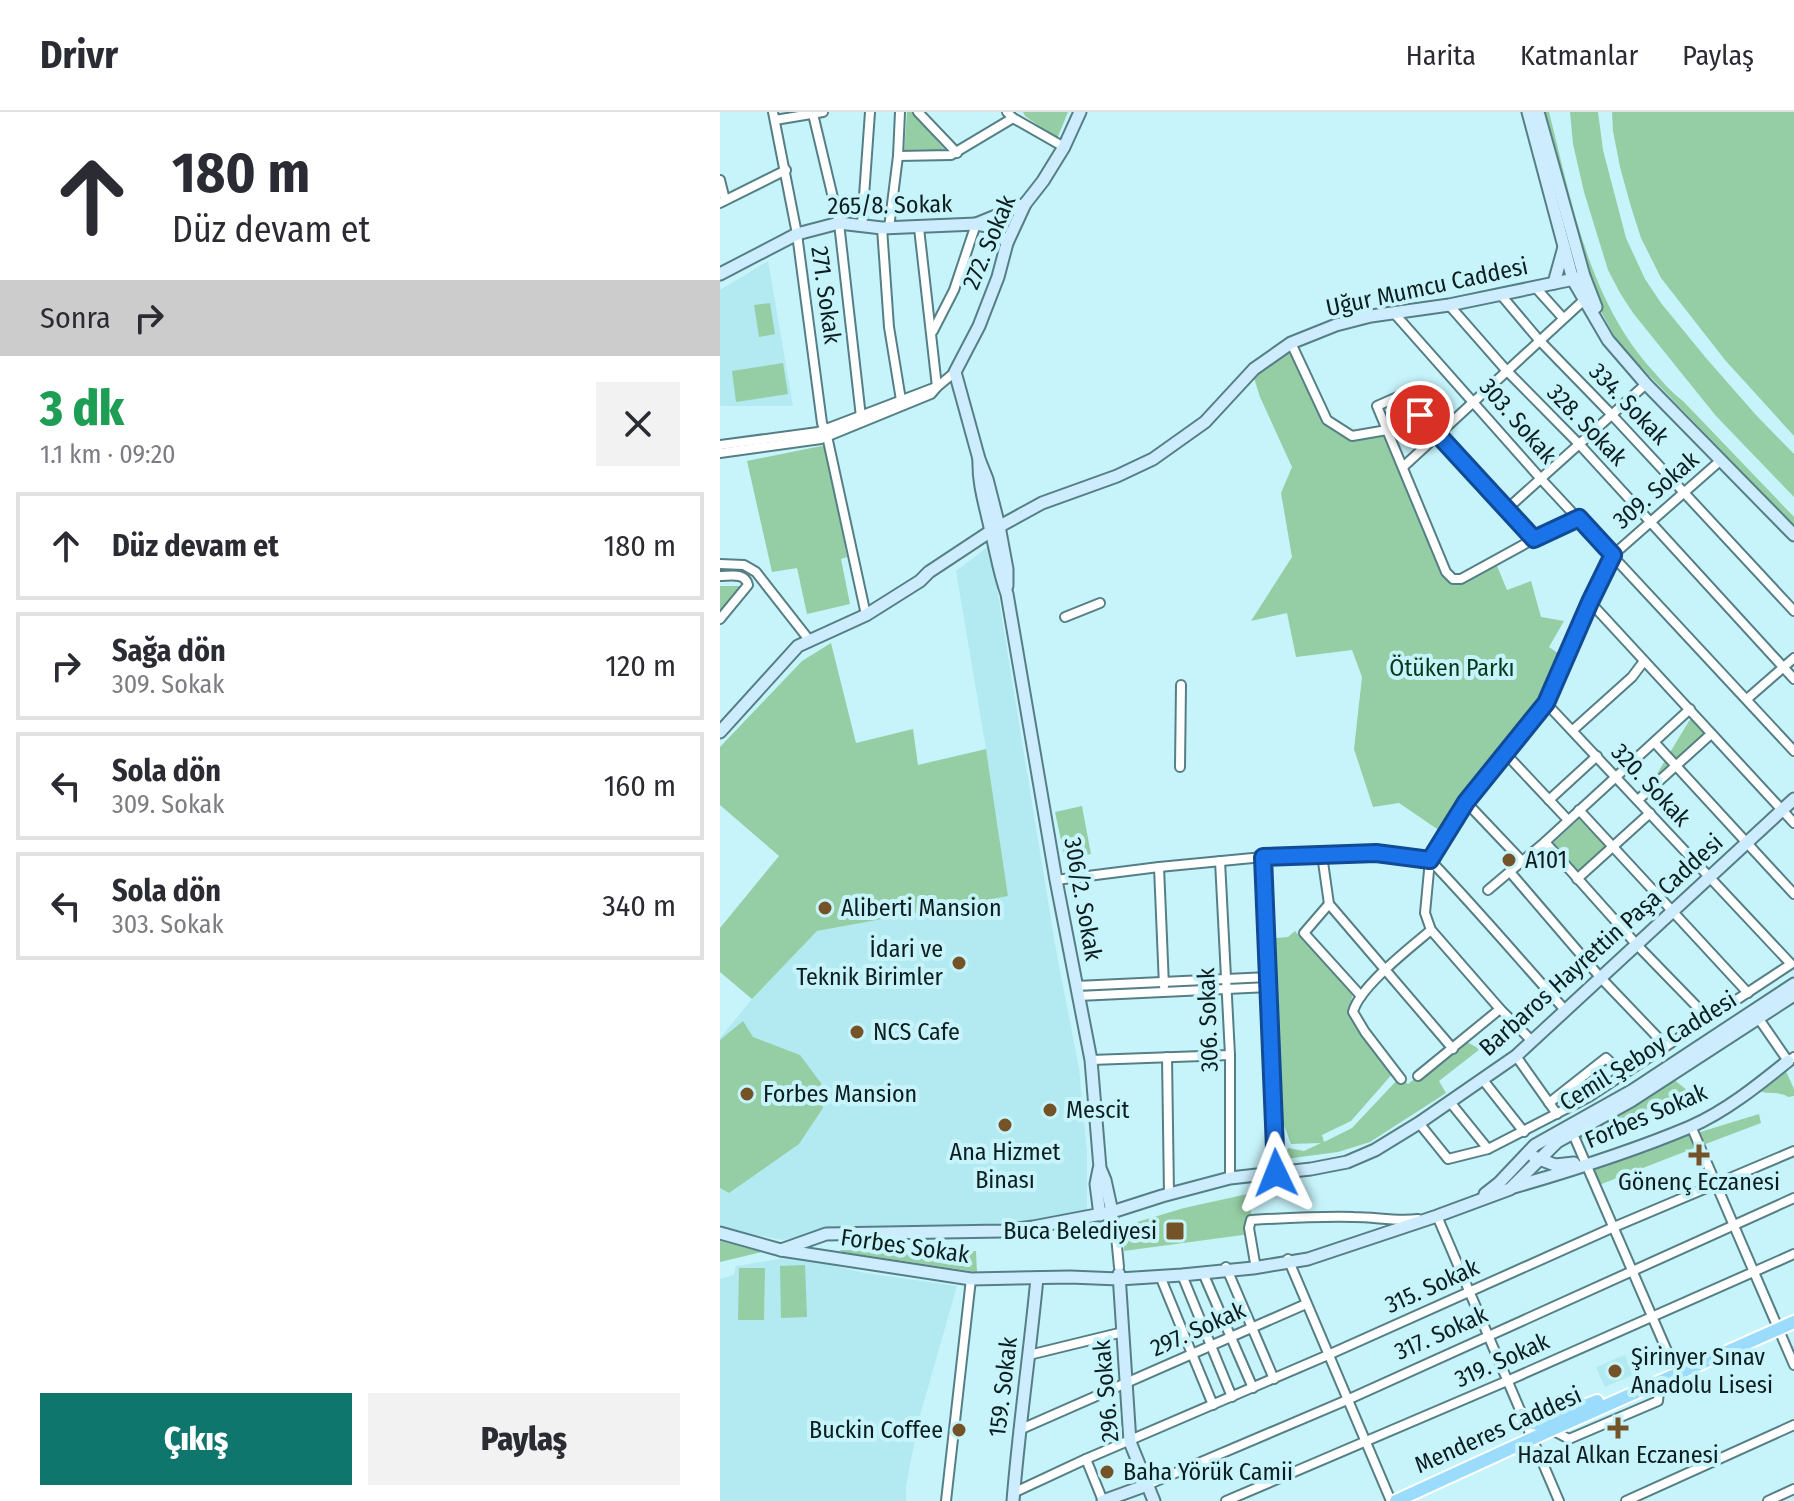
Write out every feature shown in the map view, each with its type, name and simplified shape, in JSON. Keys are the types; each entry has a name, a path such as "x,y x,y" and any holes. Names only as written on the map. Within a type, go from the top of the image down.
{"main road":[{"name":"272. Sokak","path":"955,372 984,313 1007,243 1025,204 1064,147 1080,112"},
{"path":"1528,112 1564,247 1608,340 1624,361 1794,535"},
{"path":"1538,112 1578,275"},
{"name":"265/8. Sokak","path":"976,224 1025,204"},
{"name":"265/8. Sokak","path":"720,274 797,234 839,223 885,228 976,224 993,227 1007,243"},
{"path":"1554,283 1564,247"},
{"name":"Uğur Mumcu Caddesi","path":"720,732 798,646 866,615 920,581 934,578 996,531 1044,509 1050,502 1153,459 1205,422 1254,369 1291,343 1336,325 1536,288 1578,275"},
{"name":"306/2. Sokak","path":"955,372 979,459 978,480 996,531 999,571 1007,594 1056,880 1091,1060 1106,1213"},
{"name":"Barbaros Hayrettin Paşa Caddesi","path":"781,1250 826,1234 1002,1231 1033,1227 1106,1213 1230,1178 1347,1162 1375,1150 1516,1056 1794,799"},
{"name":"Cemil Şeboy Caddesi","path":"1477,1200 1499,1183 1535,1145 1633,1090 1794,984"},
{"name":"Cemil Şeboy Caddesi","path":"1573,1134 1631,1101 1794,995"},
{"name":"Forbes Sokak","path":"1119,1273 1160,1276 1203,1273 1343,1249 1477,1200 1586,1166 1691,1126 1752,1091 1791,1059"},
{"name":"Forbes Sokak","path":"1510,1189 1557,1142 1573,1134"},
{"path":"1524,1155 1536,1162 1549,1177"},
{"path":"1536,1162 1555,1165 1579,1162 1586,1166"},
{"name":"Forbes Sokak","path":"720,1233 781,1250 971,1279 1227,1269 1288,1260"},
{"name":"296. Sokak","path":"1119,1273 1130,1442 1154,1501"},
{"name":"159. Sokak","path":"1013,1497 1037,1278"},
{"name":"Menderes Caddesi","path":"1393,1501 1794,1322"},
{"path":"1521,1415 1528,1422 1537,1424 1627,1389 1637,1392"},
{"name":"317. Sokak","path":"1103,1501 1147,1485"}],"street":[{"path":"774,116 823,112"},
{"path":"862,224 870,112"},
{"path":"900,112 898,156 885,228 889,327 901,400"},
{"path":"918,112 957,153"},
{"path":"813,114 839,223 861,417"},
{"path":"898,156 957,153 1010,115 1064,147"},
{"name":"271. Sokak","path":"774,116 797,234 826,433 866,615"},
{"path":"720,180 722,202 786,170"},
{"path":"932,332 954,290 976,224"},
{"path":"919,228 937,387"},
{"path":"1536,288 1563,318"},
{"name":"334. Sokak","path":"1501,295 1539,340 1794,611"},
{"path":"1403,467 1563,318 1588,299"},
{"name":"328. Sokak","path":"1449,305 1794,679"},
{"name":"303. Sokak","path":"1394,313 1541,479 1794,751"},
{"path":"1291,343 1327,420 1352,436 1387,430"},
{"name":"272. Sokak","path":"826,433 931,394 955,372"},
{"path":"1507,509 1646,384"},
{"name":"272. Sokak","path":"826,433 937,387"},
{"path":"1534,539 1402,395 1377,406 1446,572 1453,579 1461,579 1579,518"},
{"path":"720,445 826,433"},
{"path":"720,453 826,433"},
{"name":"309. Sokak","path":"1430,860 1466,802 1546,703 1613,555 1721,460"},
{"path":"720,564 744,565 756,572 810,641"},
{"path":"720,576 742,576 748,585 720,619"},
{"path":"1590,602 1794,823"},
{"path":"1065,617 1100,603"},
{"path":"1747,699 1794,658"},
{"path":"1573,730 1632,677 1644,661"},
{"path":"1180,767 1181,685"},
{"name":"320. Sokak","path":"1546,703 1791,964 1748,993"},
{"path":"1488,890 1690,709"},
{"path":"1638,800 1711,734"},
{"path":"1655,743 1794,894"},
{"path":"1506,754 1568,820"},
{"path":"1549,800 1597,756"},
{"path":"1466,802 1522,861"},
{"path":"1419,1123 1448,1159 1488,1149 1589,1097 1748,993 1579,810"},
{"path":"1577,879 1650,813"},
{"path":"1545,842 1637,945 1708,1018"},
{"path":"1056,880 1263,857 1376,853 1430,860 1472,903 1565,1010"},
{"path":"1322,855 1329,904 1453,1049"},
{"path":"1263,857 1276,1173"},
{"path":"1430,860 1425,913 1431,930 1531,1040"},
{"name":"306. Sokak","path":"1220,861 1230,1055 1230,1178"},
{"path":"1159,867 1164,986"},
{"path":"1510,872 1600,977 1666,1046"},
{"path":"1329,904 1304,933 1361,996"},
{"path":"1401,1079 1353,1012 1355,1002 1386,969 1431,930"},
{"path":"1077,991 1269,982"},
{"path":"1418,1076 1500,1009"},
{"path":"1759,1019 1791,1059"},
{"path":"1091,1060 1230,1055"},
{"path":"1516,1056 1557,1114"},
{"path":"1167,1057 1169,1194"},
{"path":"1549,1103 1606,1058 1623,1074"},
{"path":"1483,1080 1524,1132"},
{"path":"1450,1102 1488,1149"},
{"path":"1691,1126 1794,1365"},
{"path":"1573,1134 1677,1374"},
{"name":"315. Sokak","path":"1013,1497 1086,1459 1794,1151"},
{"name":"317. Sokak","path":"1147,1485 1347,1400 1794,1198"},
{"path":"1106,1213 1115,1226 1119,1273"},
{"path":"1255,1263 1249,1228 1251,1220 1329,1216 1404,1221 1437,1216 1559,1501"},
{"name":"319. Sokak","path":"1226,1501 1794,1254"},
{"path":"1288,1260 1393,1501"},
{"path":"1227,1269 1274,1379"},
{"path":"1203,1273 1253,1388"},
{"path":"1182,1275 1232,1397"},
{"path":"1160,1276 1213,1405"},
{"path":"946,1501 971,1279"},
{"name":"297. Sokak","path":"1019,1430 1306,1304"},
{"path":"1029,1355 1123,1332"},
{"path":"1551,1430 1569,1439 1658,1401 1660,1382"},
{"path":"1531,1439 1537,1424"},
{"path":"1626,1501 1794,1425"},
{"path":"1086,1459 1103,1501"},
{"path":"1768,1501 1794,1489"}],"shaded area":[{"path":"768,261 793,406 720,406 720,290"},
{"path":"990,545 1056,950 1079,1068 1087,1152 1087,1213 1001,1227 916,1226 827,1230 783,1240 720,1228 720,1038 752,999 817,931 1008,896 956,571"},
{"path":"786,1258 957,1286 919,1419 906,1501 720,1501 720,1279 734,1275 736,1266"},
{"name":"Şirinyer Sınav Anadolu Lisesi","path":"1625,1355 1633,1375 1605,1387 1596,1367"}],"green space":[{"path":"907,112 912,112 945,150 904,153"},
{"path":"1023,112 1068,112 1057,139"},
{"path":"1540,112 1549,112 1585,248 1613,313 1631,343 1667,386 1794,517 1794,526 1618,343 1598,306"},
{"path":"1570,112 1598,112 1603,150 1626,238 1645,279 1706,358 1794,454 1794,497 1716,416 1620,293 1608,270 1584,192 1573,144"},
{"path":"1612,112 1794,112 1794,436 1725,360 1661,278 1641,238 1631,207 1620,167"},
{"path":"770,303 775,334 759,337 754,305"},
{"name":"Ötüken Parkı","path":"1290,350 1327,420 1352,436 1387,430 1453,579 1495,561 1507,590 1531,581 1541,617 1564,621 1549,647 1562,656 1542,698 1479,780 1448,813 1440,831 1399,803 1373,807 1354,749 1362,677 1352,650 1296,657 1287,613 1251,621 1292,557 1281,493 1292,467 1254,378"},
{"path":"783,363 788,394 736,402 732,371"},
{"path":"826,445 847,557 841,559 850,604 807,614 797,568 772,572 747,461"},
{"path":"720,586 746,586 720,616"},
{"path":"831,643 856,743 913,729 918,765 986,749 1008,896 817,931 752,999 720,972 720,928 779,856 720,805 720,747 802,661"},
{"path":"1694,716 1710,733 1640,802 1689,721"},
{"path":"1082,806 1091,854 1065,859 1055,812"},
{"path":"1579,819 1606,846 1578,872 1551,845"},
{"path":"1295,931 1353,994 1348,1012 1361,1034 1394,1072 1351,1121 1322,1135 1324,1142 1352,1128 1400,1077 1408,1084 1463,1040 1480,1049 1439,1081 1446,1093 1370,1142 1338,1152 1285,1159 1288,1148 1304,1151 1321,1143 1291,1144 1282,1120 1272,958 1276,938 1288,937"},
{"path":"743,1021 753,1037 800,1055 821,1083 823,1108 799,1144 729,1193 720,1188 720,1040"},
{"path":"1785,1069 1794,1096 1759,1090"},
{"path":"1673,1079 1687,1090 1579,1140 1578,1135"},
{"path":"1759,1114 1761,1123 1703,1145 1697,1133"},
{"path":"1690,1135 1697,1147 1599,1185 1593,1169"},
{"path":"1252,1193 1250,1234 1124,1251 1124,1226 1184,1208"},
{"path":"720,1241 762,1252 720,1262"},
{"path":"839,1250 976,1251 977,1272 843,1252"},
{"path":"805,1265 807,1317 781,1318 780,1266"},
{"path":"739,1268 765,1268 764,1320 738,1320"}],"place":[{"name":"A101","path":"1509,860"},
{"name":"Aliberti Mansion","path":"825,908"},
{"name":"İdari ve Teknik Birimler","path":"959,963"},
{"name":"NCS Cafe","path":"857,1032"},
{"name":"Forbes Mansion","path":"747,1094"},
{"name":"Mescit","path":"1050,1110"},
{"name":"Ana Hizmet Binası","path":"1005,1125"},
{"name":"Gönenç Eczanesi","path":"1699,1155"},
{"name":"Buca Belediyesi","path":"1175,1231"},
{"name":"Şirinyer Sınav Anadolu Lisesi","path":"1615,1371"},
{"name":"Hazal Alkan Eczanesi","path":"1618,1428"},
{"name":"Buckin Coffee","path":"959,1430"},
{"name":"Baha Yörük Camii","path":"1107,1472"}],"route":[{"path":"1276,1173 1263,857 1376,853 1430,860 1466,802 1546,703 1613,555 1579,518 1534,539 1420,415"}]}
